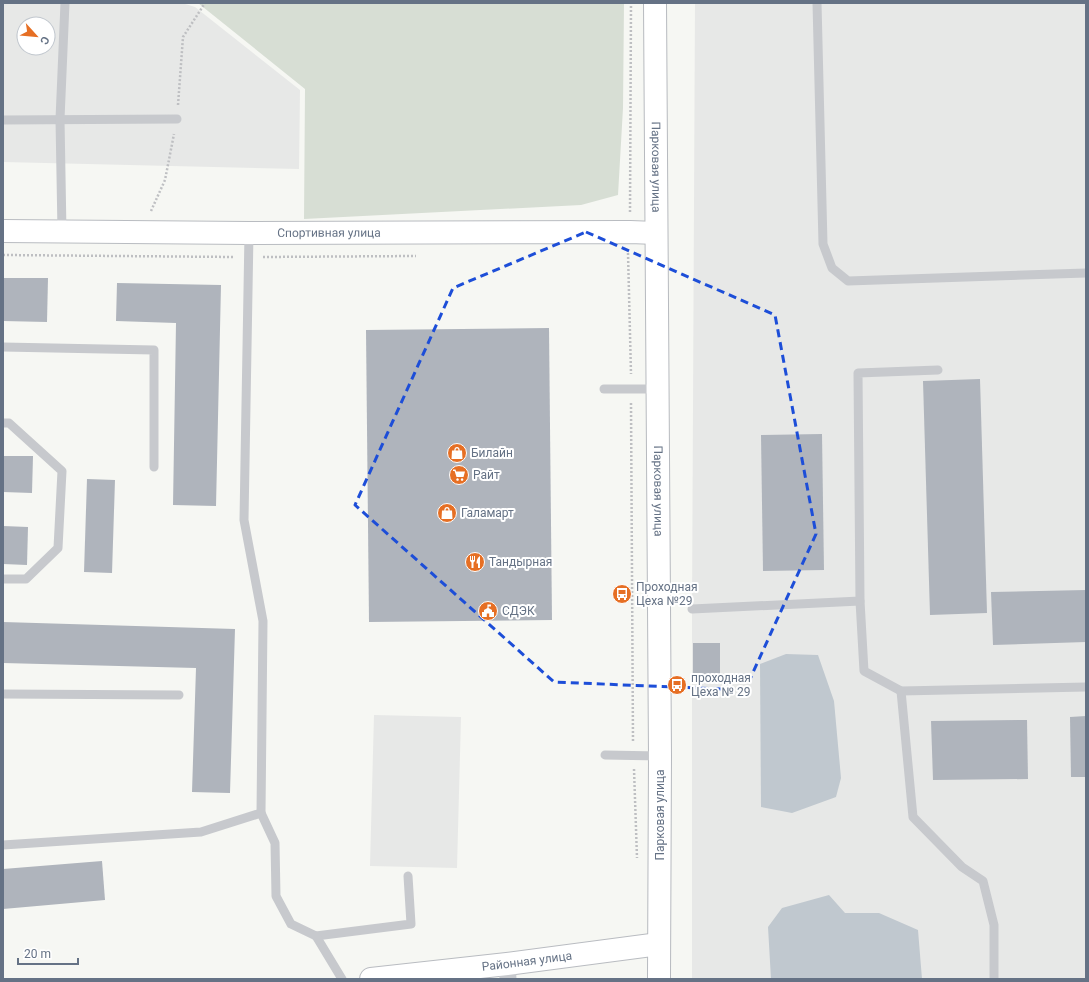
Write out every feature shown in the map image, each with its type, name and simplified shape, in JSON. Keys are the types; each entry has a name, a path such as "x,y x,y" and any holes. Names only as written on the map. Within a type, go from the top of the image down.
{"main road":[{"name":"Парковая улица","path":"655,3 660,756 659,979"},
{"name":"Спортивная улица","path":"3,231 248,233 656,233"},
{"name":"Районная улица","path":"371,979 507,972 659,944"}],"lane":[{"path":"62,232 60,119 65,3"},
{"path":"817,3 823,244 832,268 848,281 1086,273"},
{"path":"3,120 177,119"},
{"path":"248,233 244,520 263,621 261,813 275,842 276,896 291,924 316,936 411,924 408,876"},
{"path":"3,347 154,350 154,467"},
{"path":"938,370 858,373 860,601 864,671 901,691 1086,687"},
{"path":"604,390 657,389"},
{"path":"3,423 9,423 62,471 58,548 26,579 3,579"},
{"path":"692,609 860,601"},
{"path":"901,691 913,817 962,867 983,881 994,925 994,979"},
{"path":"3,694 179,695"},
{"path":"605,755 660,756"},
{"path":"3,845 201,832 261,813"},
{"path":"316,936 342,979"}],"path":[{"path":"133,256 165,180 177,119 183,37 205,3"},
{"path":"631,3 630,232 628,253 631,389 634,755 637,859"}],"highlighted area":[{"path":"586,232 775,315 816,534 745,690 554,682 355,505 453,288"}],"shaded area":[{"path":"3,3 182,3 195,7 300,90 299,169 3,162"},
{"path":"198,3 624,3 623,108 618,195 581,205 304,219 305,89"},
{"path":"695,3 1086,3 1086,979 692,979"},
{"path":"786,654 818,655 834,701 841,778 836,797 792,813 761,807 760,664"},
{"path":"374,715 461,717 457,868 370,866"},
{"path":"829,895 845,913 879,913 918,930 922,979 771,979 768,927 782,908"}],"building":[{"path":"3,278 48,278 47,322 3,321"},
{"path":"117,283 221,285 216,506 173,505 176,323 116,321"},
{"name":"Райт","path":"549,328 552,620 369,622 366,330"},
{"path":"980,379 987,613 930,615 923,381"},
{"path":"822,434 824,570 763,571 761,435"},
{"path":"3,456 33,456 32,493 3,492"},
{"path":"87,479 115,480 112,573 84,572"},
{"path":"3,526 28,527 27,565 3,564"},
{"path":"1086,590 1086,642 993,645 991,592"},
{"path":"3,622 235,629 230,793 192,792 196,668 3,663"},
{"path":"693,643 720,643 720,675 693,675"},
{"path":"1086,716 1086,777 1071,777 1070,717"},
{"path":"1027,720 1028,779 933,780 931,721"},
{"path":"102,861 105,900 3,909 3,869"}],"place":[{"name":"Билайн","path":"457,453"},
{"name":"Райт","path":"459,475"},
{"name":"Галамарт","path":"447,513"},
{"name":"Тандырная","path":"475,562"},
{"name":"Проходная Цеха №29","path":"622,594"},
{"name":"СДЭК","path":"488,611"},
{"name":"проходная Цеха № 29","path":"677,685"}]}
